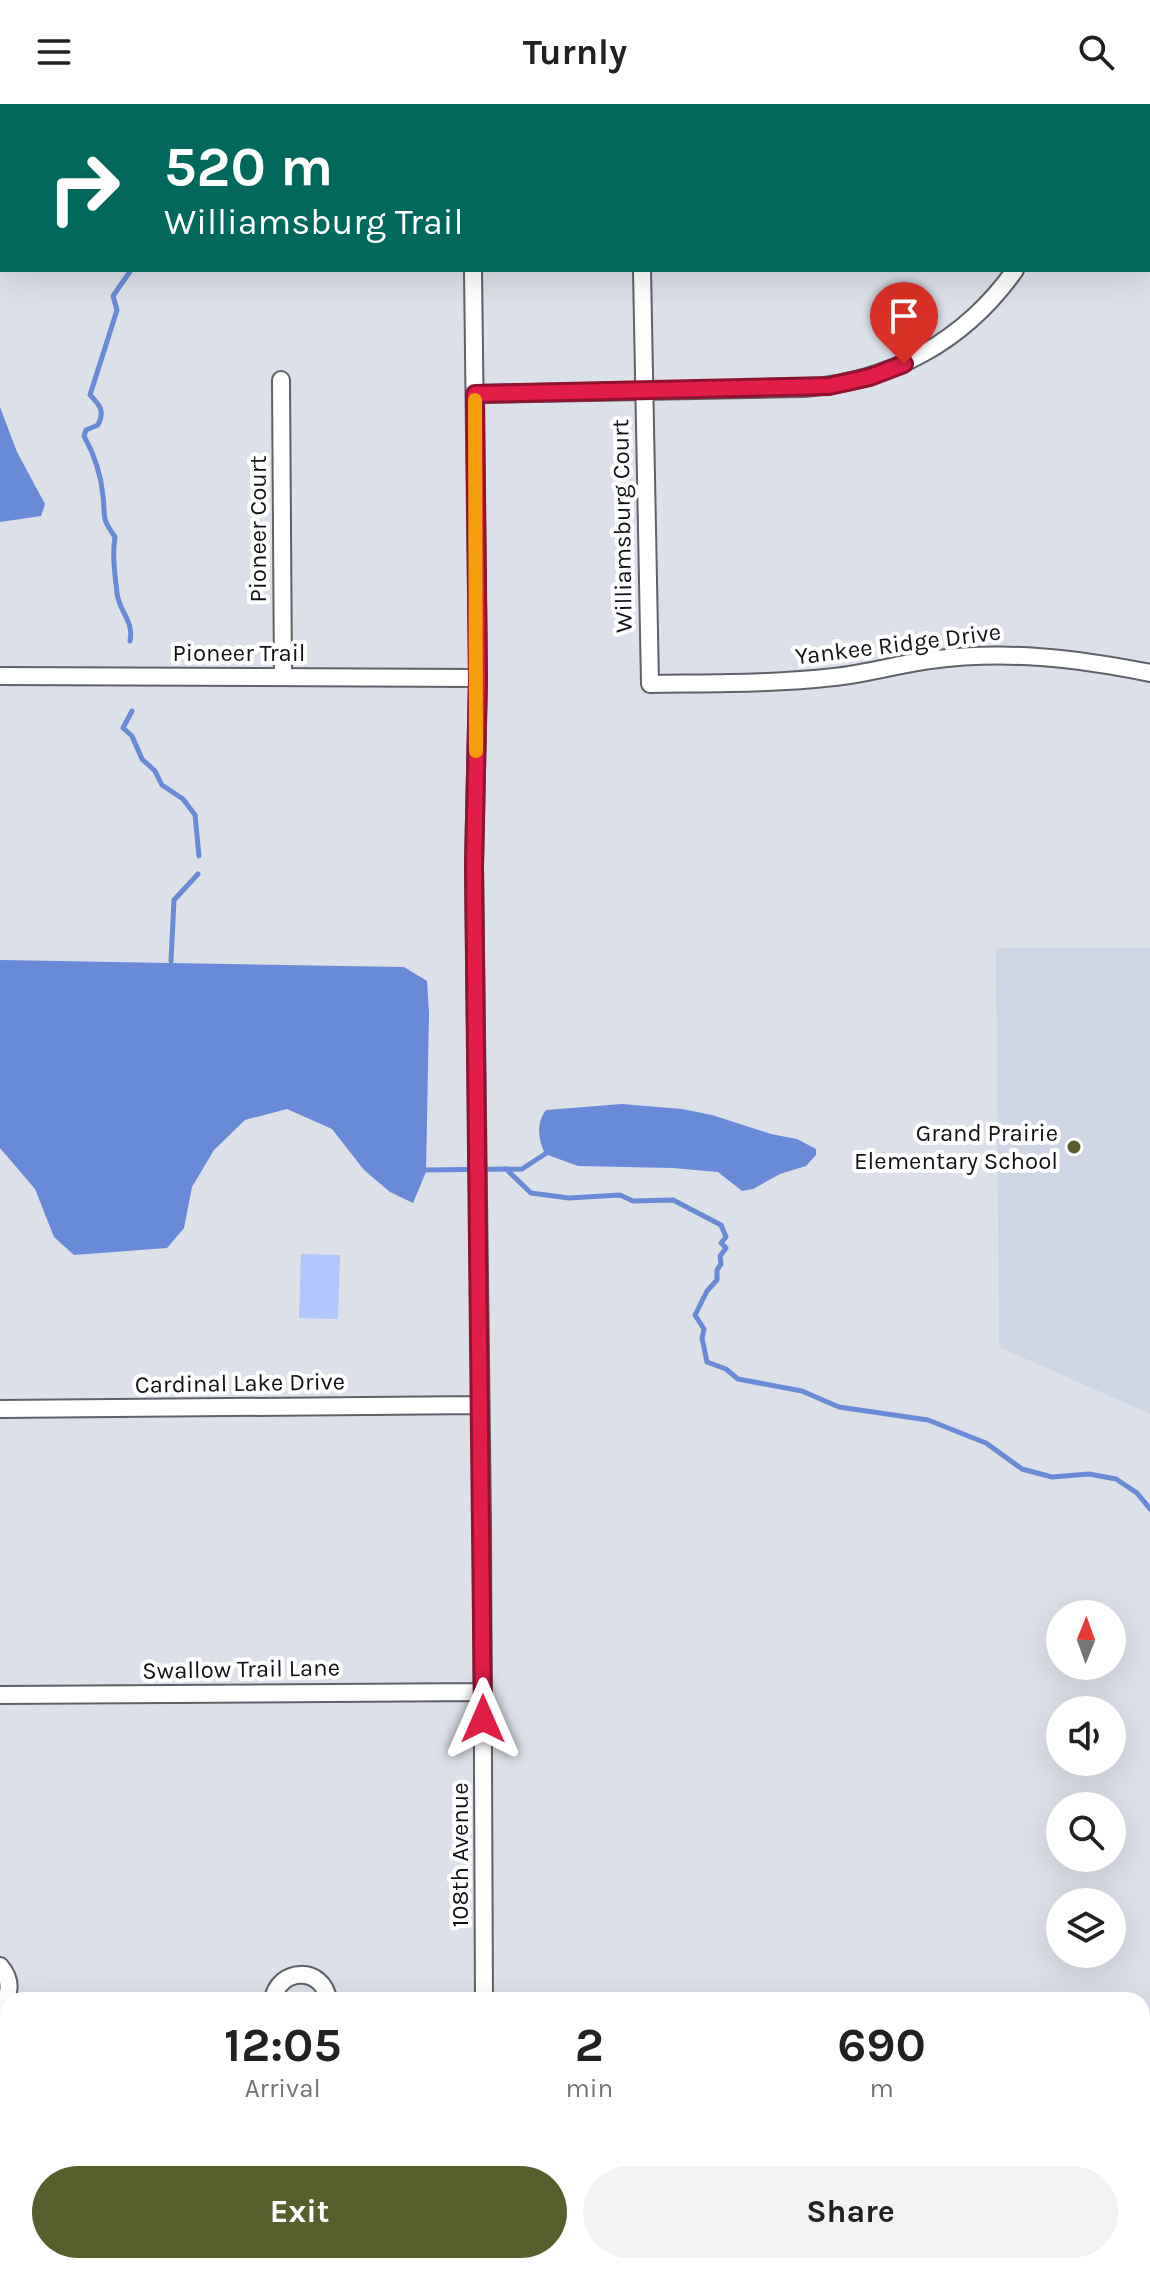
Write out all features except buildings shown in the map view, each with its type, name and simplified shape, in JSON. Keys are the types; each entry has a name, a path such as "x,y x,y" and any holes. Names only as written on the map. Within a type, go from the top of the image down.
{"street":[{"name":"108th Avenue","path":"473,272 478,678 474,866 484,1992"},
{"name":"Williamsburg Court","path":"642,272 650,684"},
{"path":"475,394 804,388 870,377 904,364 945,342 999,293 1014,272"},
{"name":"Pioneer Court","path":"281,380 283,677"},
{"name":"Yankee Ridge Drive","path":"650,684 793,681 838,677 932,659 1012,654 1088,660 1150,673"},
{"name":"Pioneer Trail","path":"0,676 478,678"},
{"name":"Cardinal Lake Drive","path":"0,1409 480,1405"},
{"name":"Swallow Trail Lane","path":"0,1695 483,1692"},
{"path":"0,1966 9,1982 9,1992"},
{"path":"275,1992 283,1980 300,1973 318,1979 326,1992"}],"shaded area":[{"path":"0,407 17,452 45,504 41,516 0,522"},
{"name":"Grand Prairie Elementary School","path":"996,948 1150,948 1150,1414 999,1347"},
{"path":"0,960 404,967 427,981 429,1013 426,1172 413,1203 390,1192 364,1170 332,1129 287,1109 245,1120 214,1150 192,1187 184,1228 167,1248 74,1255 54,1237 35,1189 0,1148"},
{"path":"622,1104 712,1115 797,1139 816,1149 816,1155 806,1166 742,1191 718,1172 578,1166 545,1154 539,1131 546,1110"},
{"path":"301,1254 340,1255 338,1319 299,1318"}],"waterway":[{"path":"130,272 113,296 117,310 90,395 100,408 100,420 98,425 86,430 84,436 99,472 105,520 115,537 117,593 130,627 130,641"},
{"path":"132,711 123,728 132,736 142,759 155,771 162,785 183,799 195,815 199,856"},
{"path":"171,961 174,900 198,874"},
{"path":"423,1170 522,1169 545,1154"},
{"path":"506,1169 531,1193 569,1198 620,1195 633,1201 673,1200 721,1225 726,1237 721,1243 726,1248 720,1256 717,1280 707,1291 695,1315 704,1329 702,1338 707,1362 726,1369 738,1379 802,1391 839,1407 928,1420 986,1443 1022,1469 1052,1477 1089,1474 1116,1479 1137,1493 1150,1509"}],"slow traffic":[{"path":"475,400 476,751"}],"place":[{"name":"Grand Prairie Elementary School","path":"1074,1147"}],"route":[{"path":"483,1719 474,866 478,678 475,394 804,388 850,382 904,364"}]}
